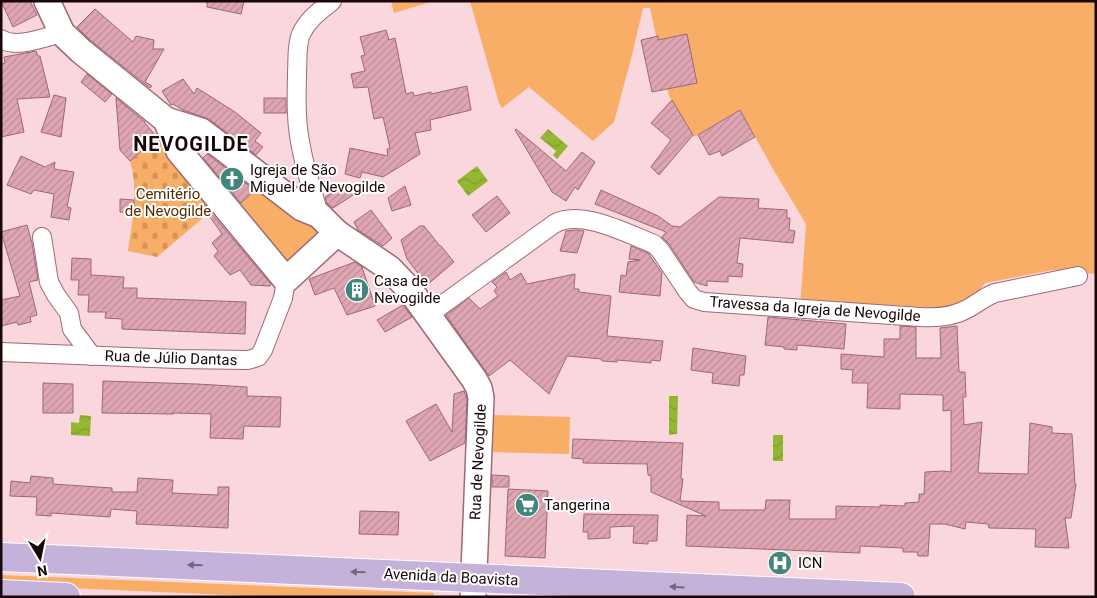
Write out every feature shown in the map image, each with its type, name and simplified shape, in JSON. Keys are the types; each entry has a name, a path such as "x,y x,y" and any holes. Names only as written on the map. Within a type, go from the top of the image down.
{"main road":[{"name":"Avenida da Boavista","path":"1,557 473,587 901,597"},
{"path":"1,594 66,597"}],"street":[{"path":"47,1 62,33 81,51 166,120 201,131 302,208 319,215"},
{"path":"319,215 306,169 299,133 297,115 298,48 300,36 307,24 317,12 332,1"},
{"path":"1,40 18,44 62,33"},
{"path":"166,120 179,151 286,280 336,233"},
{"name":"Rua de Nevogilde","path":"319,215 336,233 388,268 410,290 479,388 481,398 473,587"},
{"name":"Travessa da Igreja de Nevogilde","path":"428,315 554,224 565,219 576,218 593,220 654,244 694,299 704,302 943,317 963,311 995,293 1078,276"},
{"path":"42,237 49,282 69,313 72,329 92,356"},
{"name":"Rua de Júlio Dantas","path":"1,352 248,360 258,357 263,350 283,298 286,280"},
{"path":"57,354 72,329"}],"green space":[{"path":"391,1 434,1 394,13"},
{"path":"470,1 1096,1 1096,274 1053,270 985,283 977,294 953,311 800,308 806,224 740,110 694,137 669,96 650,8 643,8 614,122 593,141 529,87 502,108"},
{"name":"Cemitério de Nevogilde","path":"157,137 217,206 157,257 128,251 134,194 133,172 130,161"},
{"path":"259,185 328,237 288,274 234,210"},
{"path":"494,415 570,417 569,454 493,452"},
{"path":"1,575 434,593 434,597 273,597 1,585"}],"water":[{"path":"548,129 568,146 557,159 553,155 556,151 540,138"},
{"path":"477,166 488,181 468,196 457,181"},
{"path":"669,396 678,396 677,434 669,435"},
{"path":"80,415 91,416 90,436 71,435 71,422 79,423"},
{"path":"773,435 783,435 783,461 773,461"}],"building":[{"path":"1,1 30,1 37,15 13,27"},
{"path":"207,1 244,1 241,14 207,7"},
{"path":"95,9 133,42 136,36 154,40 153,49 164,49 145,82 152,86 150,88 90,40 77,27"},
{"path":"386,30 389,40 395,38 406,94 413,92 414,96 431,92 431,94 467,86 471,110 430,120 431,130 415,133 420,154 383,177 362,172 360,178 345,174 350,148 388,156 387,149 390,148 383,117 374,119 368,87 354,88 351,74 365,71 361,56 365,55 360,37"},
{"path":"687,34 697,83 652,92 641,40 658,36 658,40"},
{"path":"36,51 38,56 40,56 50,97 17,99 24,132 1,137 1,64 5,63 4,57"},
{"path":"87,74 112,94 105,102 81,82"},
{"path":"183,79 194,94 197,88 235,112 261,133 255,141 263,147 256,155 209,119 183,110 173,104 171,105 162,91"},
{"path":"54,95 66,98 61,137 41,132"},
{"path":"116,98 145,122 157,137 130,161 120,150"},
{"path":"264,98 286,98 286,113 264,113"},
{"path":"672,100 693,135 659,175 651,167 671,140 651,123"},
{"path":"740,110 755,137 722,156 720,151 709,155 698,135"},
{"path":"516,129 566,171 582,152 595,162 578,190 575,187 566,201 552,192"},
{"path":"207,154 255,190 241,203 203,158"},
{"path":"21,156 45,167 55,162 54,169 74,172 67,207 71,208 69,220 51,217 54,194 34,190 31,194 7,185"},
{"path":"346,184 353,195 333,208 327,203 325,197"},
{"path":"405,186 411,205 392,211 388,198"},
{"path":"601,190 658,216 672,226 680,227 719,197 759,199 758,208 787,210 787,218 790,218 789,230 795,231 793,243 740,238 737,263 743,264 742,277 728,276 728,282 707,281 707,286 694,282 669,244 662,237 666,232 595,204"},
{"path":"497,196 510,213 486,232 472,215"},
{"path":"120,199 134,200 134,213 120,212"},
{"path":"371,210 392,238 383,246 358,230 354,222"},
{"path":"210,212 271,284 270,286 251,285 240,270 230,275 214,256 218,251 212,243 222,234 208,214"},
{"path":"27,225 38,280 29,282 37,315 30,317 31,322 18,325 17,322 1,326 1,300 20,296 1,232"},
{"path":"420,226 424,226 454,262 427,285 407,259 401,240"},
{"path":"566,231 584,231 577,253 560,251"},
{"path":"631,246 648,253 662,273 660,296 619,292 621,275 626,276 628,262 640,260 629,259"},
{"path":"72,258 91,259 91,275 124,277 123,288 137,288 137,298 246,302 245,334 122,329 122,319 105,318 106,312 88,312 89,295 78,295 79,280 71,280"},
{"name":"Casa de Nevogilde","path":"355,262 362,267 375,306 347,315 334,288 315,295 309,279"},
{"path":"506,272 510,280 521,273 527,284 575,274 574,289 579,289 579,292 611,296 607,336 663,341 660,361 651,360 651,363 617,360 617,362 567,356 549,394 510,360 489,376 446,315 469,298 480,309 498,296 494,291 497,287 492,282"},
{"path":"403,305 412,317 385,332 377,320"},
{"path":"768,317 846,324 844,349 797,345 797,350 765,345"},
{"path":"900,326 916,327 916,358 941,358 940,328 957,326 959,372 965,372 966,397 963,397 964,425 982,422 978,473 1028,474 1030,423 1052,427 1052,433 1072,434 1076,484 1071,518 1065,518 1069,548 1035,547 1036,529 989,528 988,524 966,522 965,529 945,524 930,524 928,556 918,556 917,552 903,552 903,548 860,546 860,553 686,546 687,515 706,516 651,492 651,476 648,475 647,464 583,463 583,459 572,458 573,439 683,443 681,479 683,479 680,501 719,502 719,510 765,510 766,500 790,500 789,519 836,519 836,506 905,506 905,503 919,502 919,494 924,494 925,472 951,472 951,410 943,411 943,395 900,394 900,409 867,408 868,383 852,383 853,370 841,369 841,354 884,357 884,339 900,339"},
{"path":"693,348 746,356 744,375 740,375 739,386 712,383 713,373 691,370"},
{"path":"103,381 247,387 247,396 281,397 280,427 244,426 243,439 210,438 211,414 102,413"},
{"path":"43,383 73,384 73,413 43,413"},
{"path":"464,391 467,399 465,443 430,461 406,421 436,404 452,432 454,394"},
{"path":"492,475 509,476 509,487 492,487"},
{"path":"31,476 53,478 53,484 112,488 112,492 137,492 138,478 173,480 172,493 218,495 218,487 229,487 228,528 136,524 137,511 111,509 110,517 51,513 51,516 36,515 37,497 10,496 11,481 30,483"},
{"path":"508,489 548,491 545,558 505,556"},
{"path":"360,511 399,512 398,535 359,534"},
{"path":"584,514 658,515 657,541 648,541 648,544 633,543 634,526 610,527 610,538 588,539 588,532 583,532"}],"place":[{"name":"Igreja de São Miguel de Nevogilde","path":"232,179"},
{"name":"Casa de Nevogilde","path":"357,290"},
{"name":"Tangerina","path":"527,505"},
{"name":"ICN","path":"780,563"}],"district":[{"name":"NEVOGILDE","path":"191,144"}]}
